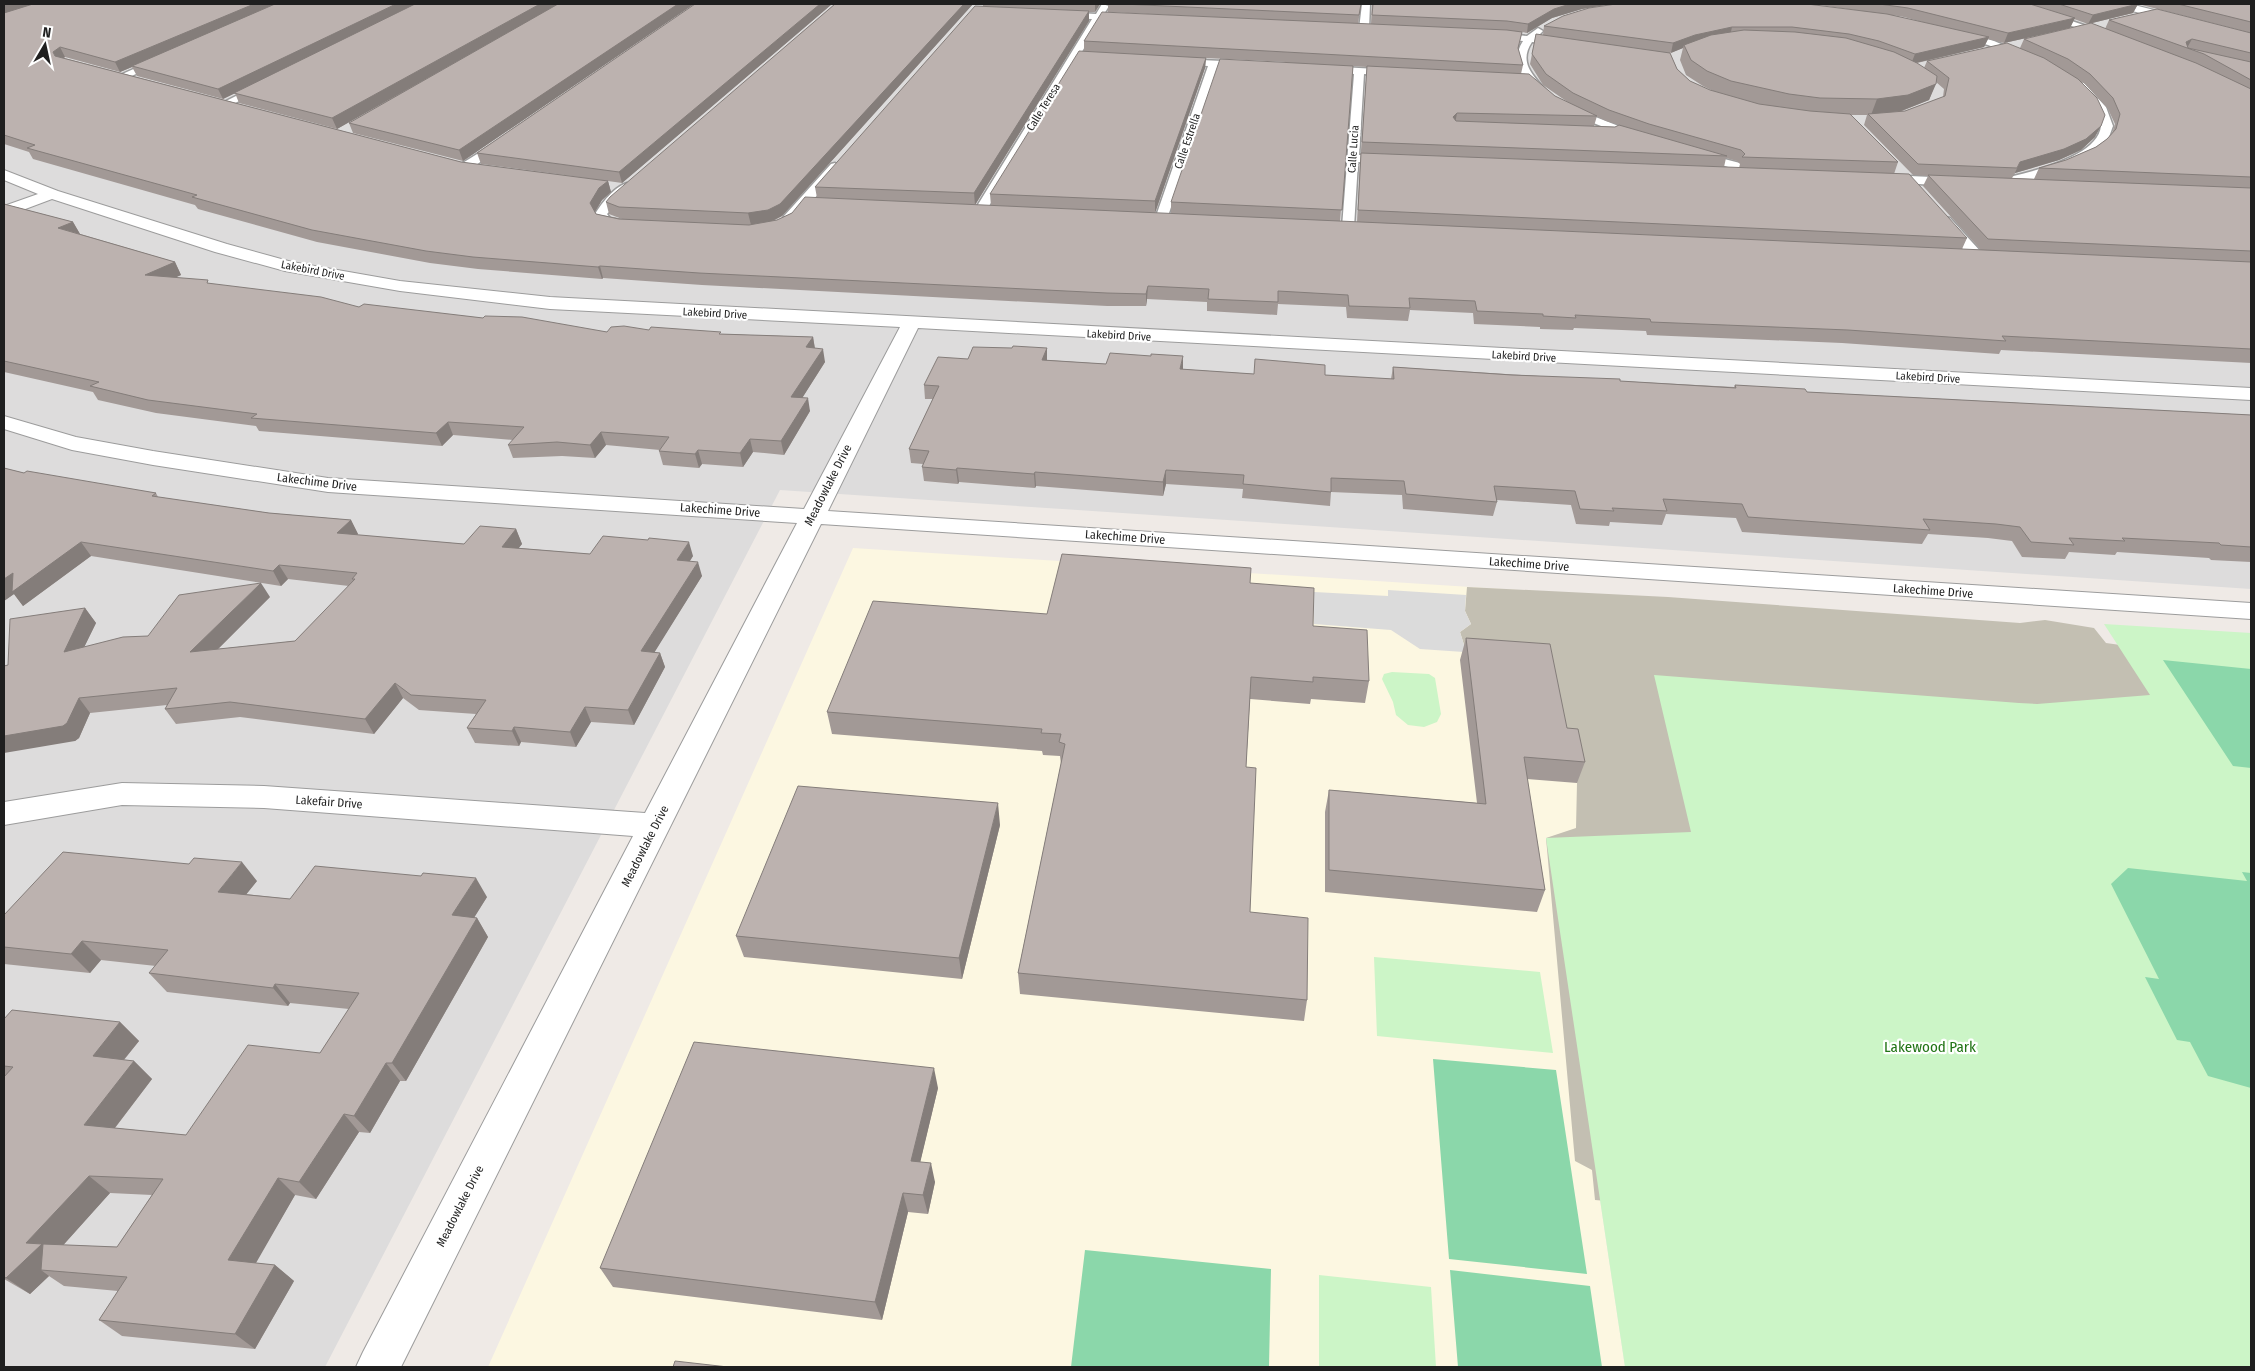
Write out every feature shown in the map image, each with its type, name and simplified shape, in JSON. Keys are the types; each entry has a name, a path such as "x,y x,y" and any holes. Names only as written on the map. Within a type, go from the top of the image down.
{"street":[{"path":"2113,14 2151,14 2251,38"},
{"name":"Lakebird Drive","path":"4,176 52,194 230,251 291,267 400,286 550,303 910,324 2251,394"},
{"path":"4,212 52,194"},
{"name":"Meadowlake Drive","path":"378,1367 910,324"},
{"name":"Lakechime Drive","path":"4,422 72,443 153,458 328,485 2251,611"},
{"name":"Lakefair Drive","path":"4,813 122,794 151,794 264,797 654,826"}],"lane":[{"name":"Calle Teresa","path":"999,212 975,210 1079,57 1106,4"},
{"path":"1364,29 1366,4"},
{"path":"2014,4 2072,28"},
{"path":"1050,14 1136,18"},
{"path":"2056,28 2072,28 2091,24 2113,14"},
{"path":"1551,24 1528,37 1522,46 1520,57 1529,80 1559,104 1578,114 1626,134 1644,139"},
{"path":"2091,24 2120,39"},
{"path":"1950,32 1988,47"},
{"path":"1486,34 1528,37 1577,44"},
{"path":"2006,43 2032,59"},
{"path":"1972,47 2022,43"},
{"path":"143,82 118,75 167,57"},
{"path":"1167,61 1253,66"},
{"name":"Calle Estrella","path":"1161,219 1214,64"},
{"path":"1311,69 1408,74"},
{"name":"Calle Lucia","path":"1359,71 1353,158 1343,227 1365,228"},
{"path":"1515,79 1529,80"},
{"path":"2038,185 1995,183 2053,169 2080,157 2099,145 2106,132 2108,122 2103,108 2093,95 2071,79"},
{"path":"244,110 221,103 274,80"},
{"path":"484,170 460,166 516,132"},
{"path":"1597,133 1626,134"},
{"path":"1688,152 1774,175 1720,173"},
{"path":"781,224 788,220 804,203 845,156"},
{"path":"1353,158 1404,160"},
{"path":"1895,167 1921,194"},
{"path":"1878,179 1963,182"},
{"path":"636,180 608,204 601,214 605,221 622,225 642,226"},
{"path":"609,187 626,189"},
{"path":"804,203 824,204"},
{"path":"1939,215 1982,256 1957,255"}],"shaded area":[{"path":"247,4 2251,4 2251,589 780,490 325,1367 4,1367 4,72"},
{"path":"853,548 1631,597 1691,833 1546,838 1625,1367 488,1367"},
{"name":"Lakewood Park","path":"1467,587 1668,597 2020,623 2045,620 2094,628 2106,643 2192,655 2231,1254 1595,1200 1592,1170 1575,1161 1546,838 1576,828 1577,783 1465,648 1460,632 1471,624 1465,611"},
{"path":"1388,590 1466,595 1465,611 1471,624 1460,632 1465,648 1464,652 1420,649 1391,630 1314,624 1314,592 1388,596"}],"green space":[{"name":"Lakewood Park","path":"2104,624 2251,633 2251,1367 1625,1367 1546,838 1691,832 1654,675 2037,704 2150,695"},
{"path":"2163,660 2251,669 2251,768 2233,766"},
{"path":"1392,672 1429,674 1435,678 1441,714 1437,722 1424,727 1408,725 1396,715 1393,702 1382,679 1384,674"},
{"path":"2128,868 2247,881 2242,872 2251,873 2251,1088 2208,1076 2190,1042 2177,1040 2145,977 2159,979 2111,884"},
{"path":"1374,957 1540,972 1553,1053 1377,1036"},
{"path":"1433,1059 1556,1070 1587,1274 1449,1259"},
{"path":"1085,1250 1271,1269 1269,1367 1071,1367"},
{"path":"1450,1270 1590,1286 1602,1367 1458,1367"},
{"path":"1319,1275 1431,1287 1436,1367 1319,1367"}],"building":[{"path":"33,4 254,4 115,62 60,47 53,52 55,56 461,162 608,181 599,188 590,203 596,214 619,219 749,225 777,220 792,213 805,197 2251,262 2251,349 2002,336 2006,341 1848,330 1651,322 1650,319 1575,315 1576,318 1543,316 1543,314 1477,311 1475,301 1409,298 1410,308 1349,306 1348,295 1278,291 1278,302 1208,299 1209,289 1148,286 1146,294 1107,293 699,273 473,257 426,251 312,230 192,197 197,195 27,148 35,145 4,135 4,13"},
{"path":"275,4 396,4 218,89 132,66"},
{"path":"415,4 540,4 332,118 234,93"},
{"path":"558,4 678,4 459,150 349,123"},
{"path":"695,4 820,4 619,172 477,153"},
{"path":"835,4 964,4 780,204 768,210 748,213 619,207 606,202 610,197"},
{"path":"1122,4 1361,4 1359,15"},
{"path":"1373,4 1570,4 1554,9 1528,24 1507,21 1372,15"},
{"path":"1616,4 1807,4 1887,14 1989,37 1915,54 1879,41 1849,34 1792,27 1732,27 1695,35 1673,43 1544,26 1563,16 1589,8"},
{"path":"1879,4 2030,4 2075,18 2008,33 1908,8"},
{"path":"2059,4 2138,4 2093,15"},
{"path":"2178,4 2251,4 2251,22"},
{"path":"975,6 1089,11 974,193 815,187"},
{"path":"2157,9 2251,33 2251,53 2192,39 2186,42 2188,48 2251,62 2251,80 2204,54 2109,20"},
{"path":"1102,12 1507,30 1522,32 1518,48 1523,65 1084,41"},
{"path":"2091,23 2196,63 2251,89 2251,177 2039,168 2066,160 2096,147 2116,129 2120,114 2113,98 2090,74 2068,59 2024,39"},
{"path":"1744,30 1795,32 1846,38 1894,52 1917,63 1937,76 1936,84 1908,95 1877,99 1820,98 1789,94 1731,81 1707,71 1691,60 1684,45 1711,35"},
{"path":"1536,34 1670,53 1677,69 1690,81 1710,90 1759,104 1850,114 1898,162 1742,157 1745,154 1741,150 1649,124 1609,110 1573,93 1546,74 1532,54"},
{"path":"2007,43 2044,58 2078,79 2097,98 2105,115 2101,126 2086,139 2064,149 2020,162 2017,168 1918,164 1868,114 1905,111 1945,96 1949,78 1927,61"},
{"path":"1079,51 1206,58 1155,201 990,194"},
{"path":"1220,59 1353,66 1342,210 1171,202"},
{"path":"1367,66 1529,74 1555,96 1597,116 1457,113 1453,117 1456,121 1615,127 1619,125 1727,156 1362,142"},
{"path":"1361,153 1909,174 1967,238 1358,210"},
{"path":"1928,175 2251,188 2251,251 1988,239"},
{"path":"4,204 73,222 58,228 175,262 145,275 208,280 207,283 321,297 359,307 364,304 483,318 485,316 522,317 607,332 611,327 624,326 649,330 651,327 721,332 719,334 813,337 806,347 823,349 791,397 808,398 781,441 750,439 740,453 698,450 695,454 659,451 669,437 601,432 590,445 557,442 508,445 524,427 448,422 436,433 251,418 257,414 148,400 90,386 99,382 4,361"},
{"path":"1013,346 1047,348 1042,360 1106,364 1110,353 1183,356 1180,369 1254,374 1255,359 1325,365 1325,375 1394,379 1393,367 1512,375 1620,379 1620,381 1736,388 1735,385 1805,389 1807,392 2251,415 2251,547 2221,545 2219,543 2122,538 2125,541 2069,538 2074,545 2031,542 2020,527 1996,524 1923,519 1930,530 1748,517 1742,504 1663,499 1667,511 1612,508 1614,511 1580,509 1575,491 1494,486 1497,502 1406,494 1404,481 1331,478 1331,492 1243,484 1244,475 1166,470 1163,482 1035,472 1034,474 922,467 929,451 909,449 939,386 924,385 938,357 968,359 973,347 1012,348"},
{"path":"4,468 24,473 27,471 156,493 152,496 269,513 351,520 337,533 464,544 480,526 516,529 502,547 590,554 603,536 648,540 649,538 689,542 677,560 698,562 641,651 660,653 628,710 585,707 570,732 514,727 512,731 467,728 486,700 411,695 395,683 365,719 230,702 165,709 177,688 79,698 67,723 63,726 4,736 4,666 8,665 10,619 85,608 64,652 123,637 148,636 179,595 261,583 190,652 295,641 355,579 352,579 357,573 279,565 273,571 81,542 12,592 13,573 4,579"},
{"path":"1062,554 1251,568 1250,583 1314,588 1313,626 1367,630 1369,681 1313,677 1313,682 1251,677 1246,767 1256,768 1250,912 1308,918 1307,1000 1018,973 1065,744 1059,742 1061,734 1041,733 1042,729 827,712 873,601 1047,614"},
{"path":"1466,638 1550,644 1567,728 1578,729 1585,762 1524,757 1545,890 1329,870 1329,790 1486,804"},
{"path":"798,786 998,803 959,958 736,936"},
{"path":"63,852 189,864 194,858 242,862 218,892 290,899 315,866 421,876 423,873 476,878 452,915 477,918 392,1063 386,1063 354,1116 344,1114 299,1182 278,1178 228,1260 275,1265 235,1334 99,1320 127,1277 41,1270 43,1244 117,1247 163,1179 89,1176 26,1243 42,1244 6,1278 4,1277 4,1077 13,1067 4,1066 4,1019 12,1010 120,1022 93,1056 134,1061 84,1125 186,1135 248,1045 320,1053 359,993 275,984 273,988 149,973 168,950 82,941 71,954 4,947 4,915"},
{"path":"694,1042 934,1068 911,1161 931,1163 923,1195 903,1193 875,1302 600,1268"},
{"path":"675,1361 728,1367 673,1367"}]}
